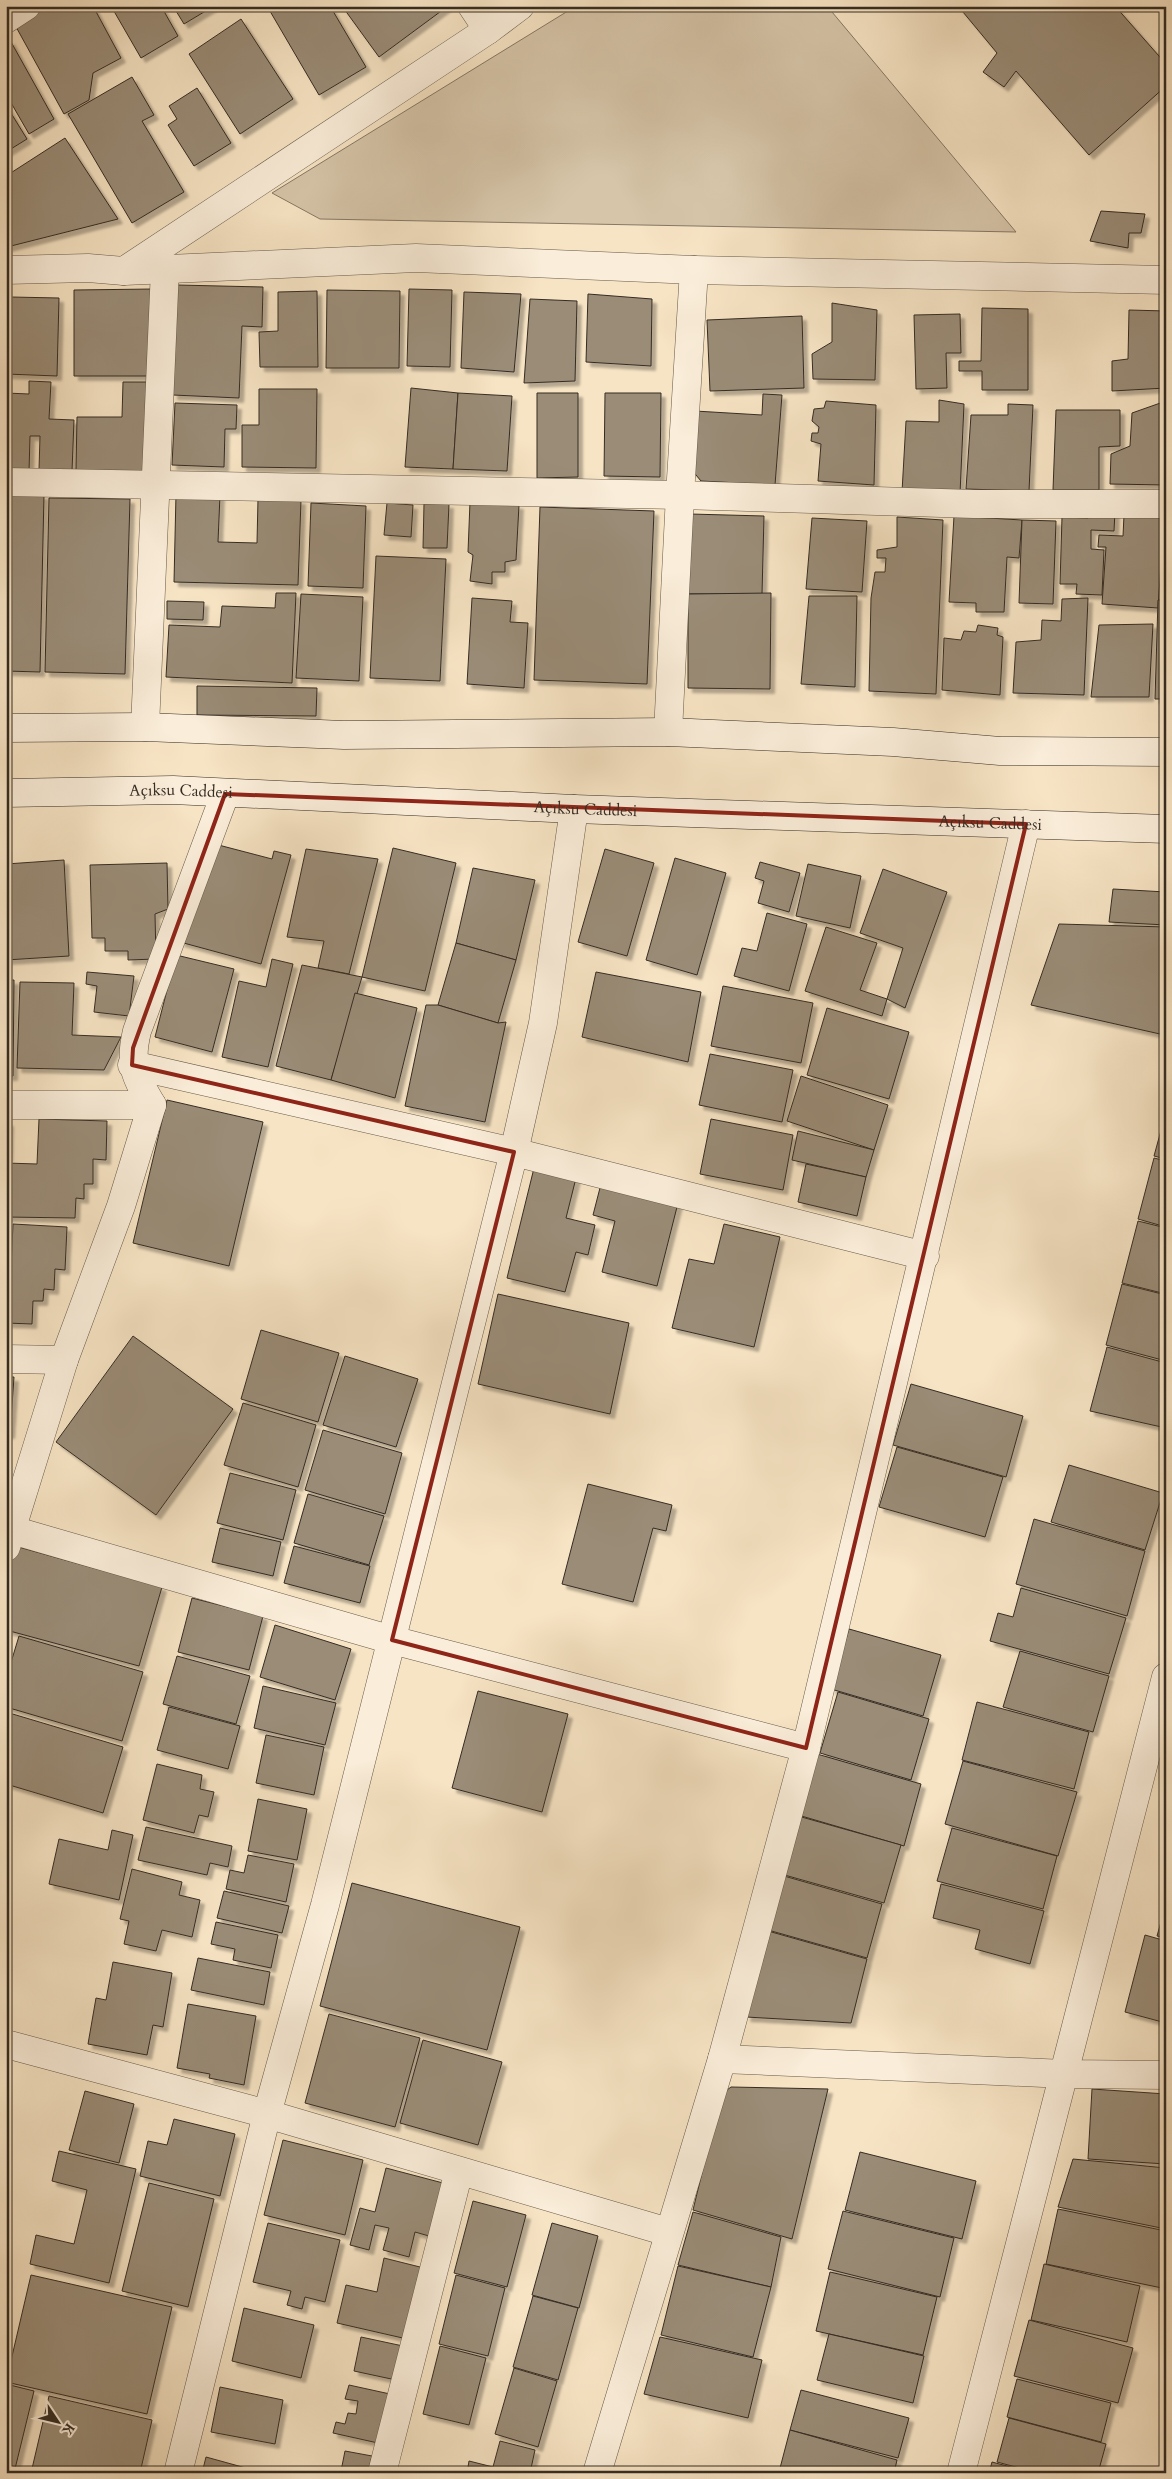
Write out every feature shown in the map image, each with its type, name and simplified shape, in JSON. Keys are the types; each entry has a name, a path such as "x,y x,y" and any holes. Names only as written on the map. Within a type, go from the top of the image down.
{"street":[{"path":"6,19 26,6"},
{"path":"472,6 488,30"},
{"path":"124,271 488,30 520,6"},
{"path":"6,270 88,268 124,271 416,258 694,270 1166,280"},
{"path":"145,727 165,269"},
{"path":"668,732 694,270"},
{"path":"6,482 680,495 974,504 1166,504"},
{"path":"6,728 145,727 344,735 668,732 893,742 1000,751 1166,752"},
{"name":"Açıksu Caddesi","path":"6,793 173,790 225,794 574,809 1166,829"},
{"path":"225,794 137,1031 132,1065 152,1105 121,1206 64,1360 9,1538 806,1748"},
{"path":"178,2473 267,2114 325,1904 514,1152 543,1022 574,809"},
{"path":"597,2473 668,2232 722,2059 806,1748 1026,824"},
{"path":"132,1065 514,1152 924,1256"},
{"path":"6,1105 152,1105"},
{"path":"6,1360 64,1360"},
{"path":"961,2473 1166,1677"},
{"path":"6,2044 267,2114 668,2232"},
{"path":"722,2059 1065,2074 1166,2075"},
{"path":"382,2473 459,2170"}],"highlighted area":[{"path":"225,794 1026,824 806,1748 392,1640 514,1152 132,1065 133,1048"}],"shaded area":[{"path":"576,6 827,6 1016,232 320,219 272,193"}],"building":[{"path":"50,6 93,6 121,58 93,73 89,100 64,114 15,25"},
{"path":"111,6 161,6 178,36 141,58"},
{"path":"173,6 214,6 184,24"},
{"path":"267,6 330,6 366,67 319,95"},
{"path":"342,6 448,6 379,57"},
{"path":"958,6 1115,6 1166,64 1166,86 1089,155 1016,71 1004,87 983,72 997,53"},
{"path":"241,19 293,99 240,134 189,54"},
{"path":"10,40 54,119 29,134 6,94 6,42"},
{"path":"132,77 154,115 142,121 184,192 132,223 68,114"},
{"path":"197,88 231,143 194,166 168,125 177,119 169,106"},
{"path":"6,105 27,139 6,152"},
{"path":"65,138 118,219 7,247 6,176"},
{"path":"1101,211 1145,214 1141,233 1129,233 1128,248 1090,241"},
{"path":"177,285 263,287 262,327 242,326 239,398 173,395"},
{"path":"153,289 153,376 74,376 74,290"},
{"path":"409,289 452,290 450,367 407,366"},
{"path":"327,290 400,291 399,368 326,368"},
{"path":"317,291 318,367 260,367 259,332 278,331 278,292"},
{"path":"464,292 521,294 514,372 461,368"},
{"path":"588,294 652,299 651,366 586,362"},
{"path":"11,297 59,298 57,376 6,374 6,338 10,339"},
{"path":"530,299 577,301 575,381 524,383"},
{"path":"832,303 877,310 875,380 813,379 812,354 832,342"},
{"path":"982,308 1028,309 1028,390 982,390 982,371 959,371 959,361 981,361"},
{"path":"1129,310 1166,311 1166,388 1112,391 1112,361 1128,359"},
{"path":"960,314 961,353 946,353 947,388 916,389 914,315"},
{"path":"802,316 804,388 710,391 707,320"},
{"path":"29,381 51,382 49,419 74,420 72,471 39,470 40,436 30,436 29,472 6,471 6,393 29,394"},
{"path":"123,382 151,382 150,471 76,470 77,417 122,417"},
{"path":"411,388 458,393 453,469 405,467"},
{"path":"259,389 317,389 316,468 242,467 242,425 259,425"},
{"path":"458,393 512,396 507,471 453,469"},
{"path":"537,393 578,393 578,477 537,478"},
{"path":"605,393 661,393 660,477 604,476"},
{"path":"763,394 782,395 775,485 701,481 691,469 695,411 762,415"},
{"path":"939,400 964,404 960,494 902,492 906,421 939,422"},
{"path":"826,401 876,405 874,485 818,481 821,444 811,441 812,433 818,433 819,427 812,421 814,409 824,408"},
{"path":"1166,401 1166,485 1110,484 1111,454 1130,446 1132,413"},
{"path":"175,403 237,405 236,429 225,429 224,467 172,465"},
{"path":"1008,404 1033,405 1029,491 966,489 971,415 1008,415"},
{"path":"1056,410 1120,410 1120,446 1099,447 1099,490 1053,490"},
{"path":"6,494 44,495 40,672 6,671"},
{"path":"176,494 220,495 218,542 257,543 258,499 301,500 298,585 174,582"},
{"path":"49,498 130,499 125,674 45,672"},
{"path":"470,502 519,505 516,560 505,562 505,572 492,572 492,584 470,581 473,555 468,552"},
{"path":"311,503 366,506 363,588 308,586"},
{"path":"387,503 413,505 411,537 384,535"},
{"path":"424,504 449,504 447,548 423,548"},
{"path":"540,507 654,511 647,684 534,680"},
{"path":"1091,510 1115,511 1114,531 1091,530 1091,549 1104,550 1102,595 1076,594 1077,584 1060,584 1062,517 1088,518"},
{"path":"690,514 764,516 762,594 688,594"},
{"path":"1124,515 1164,518 1158,608 1102,604 1106,547 1098,547 1099,535 1123,536"},
{"path":"954,516 1022,520 1019,558 1007,557 1004,612 976,612 976,603 949,602"},
{"path":"897,517 943,520 936,694 869,691 871,598 875,572 885,572 886,558 877,558 877,550 897,547"},
{"path":"812,518 867,521 862,592 806,589"},
{"path":"1022,520 1056,521 1053,604 1019,603"},
{"path":"376,556 446,559 440,681 370,678"},
{"path":"276,593 296,593 292,683 166,677 169,625 220,627 222,606 275,608"},
{"path":"771,593 770,689 688,688 688,594"},
{"path":"301,594 363,597 359,681 296,678"},
{"path":"809,596 857,596 855,687 801,684"},
{"path":"472,598 512,601 510,622 528,623 524,688 467,684"},
{"path":"1088,598 1084,695 1013,693 1016,642 1041,640 1042,620 1061,621 1062,599"},
{"path":"1158,600 1166,600 1166,699 1155,699"},
{"path":"167,601 204,602 203,620 167,619"},
{"path":"1153,624 1149,697 1091,697 1099,625"},
{"path":"978,625 998,628 997,635 1003,637 1000,695 942,690 944,638 961,640 964,631 976,632"},
{"path":"197,686 317,688 316,716 197,715"},
{"path":"207,842 272,859 274,851 291,855 261,964 180,942"},
{"path":"393,848 456,863 425,991 362,977"},
{"path":"306,849 378,859 349,974 318,968 324,941 287,937"},
{"path":"605,849 654,863 627,956 578,942"},
{"path":"675,858 726,873 697,975 646,960"},
{"path":"64,860 69,956 6,960 6,864"},
{"path":"760,862 800,873 789,912 758,903 764,881 755,878"},
{"path":"167,863 168,909 155,914 156,959 128,960 128,951 105,951 105,938 92,938 90,865"},
{"path":"808,864 861,876 850,928 796,916"},
{"path":"473,868 535,880 516,960 456,943"},
{"path":"883,869 947,892 905,1008 887,999 903,948 860,933"},
{"path":"1113,889 1166,892 1166,925 1109,922"},
{"path":"767,913 807,924 789,991 734,976 742,948 757,951"},
{"path":"1059,924 1166,927 1166,1018 1160,1034 1031,1005"},
{"path":"826,927 877,943 860,990 887,999 882,1016 805,991"},
{"path":"456,943 516,960 498,1023 438,1005"},
{"path":"176,955 234,969 212,1052 155,1037"},
{"path":"272,959 293,964 268,1067 222,1057 239,981 266,987"},
{"path":"302,965 362,977 331,1080 276,1066"},
{"path":"87,972 134,976 129,1016 94,1012 97,986 86,984"},
{"path":"596,972 701,992 688,1062 582,1037"},
{"path":"6,980 14,980 13,1076 6,1076"},
{"path":"20,982 74,983 72,1035 121,1037 104,1070 17,1068"},
{"path":"723,986 813,1003 801,1063 711,1046"},
{"path":"355,993 417,1008 395,1098 331,1080"},
{"path":"426,1005 438,1005 498,1023 506,1022 485,1122 405,1106"},
{"path":"827,1008 909,1032 889,1099 807,1075"},
{"path":"710,1054 793,1070 782,1122 699,1105"},
{"path":"801,1076 888,1105 874,1150 787,1121"},
{"path":"167,1100 263,1122 229,1266 133,1243"},
{"path":"1166,1112 1166,1159 1154,1156"},
{"path":"39,1119 107,1121 106,1160 93,1159 93,1184 84,1184 84,1199 76,1198 75,1218 6,1217 6,1163 37,1164"},
{"path":"711,1119 793,1135 783,1190 700,1174"},
{"path":"6,1122 9,1122 8,1157 6,1157"},
{"path":"798,1131 874,1150 866,1177 792,1160"},
{"path":"1154,1158 1166,1161 1166,1227 1138,1219"},
{"path":"806,1164 866,1177 857,1216 798,1202"},
{"path":"534,1168 576,1178 566,1218 595,1225 588,1255 576,1252 565,1292 507,1278"},
{"path":"601,1184 678,1203 657,1286 602,1272 615,1221 593,1215"},
{"path":"1138,1221 1166,1228 1166,1294 1122,1283"},
{"path":"13,1224 67,1227 65,1270 55,1269 54,1290 44,1289 43,1301 33,1301 32,1324 6,1323 6,1267 11,1267"},
{"path":"724,1224 780,1237 754,1347 672,1328 689,1259 714,1264"},
{"path":"1122,1284 1166,1295 1166,1361 1106,1345"},
{"path":"498,1294 629,1323 610,1414 478,1384"},
{"path":"261,1330 339,1353 318,1422 241,1399"},
{"path":"133,1336 233,1409 156,1515 56,1442"},
{"path":"1107,1347 1166,1363 1166,1428 1090,1411"},
{"path":"345,1356 418,1379 396,1447 323,1425"},
{"path":"6,1377 14,1377 10,1434 6,1434"},
{"path":"911,1384 1023,1416 1006,1477 893,1445"},
{"path":"243,1403 316,1425 298,1487 224,1465"},
{"path":"323,1430 402,1453 385,1514 305,1490"},
{"path":"897,1447 1003,1477 985,1537 879,1507"},
{"path":"1069,1465 1163,1493 1145,1550 1051,1522"},
{"path":"230,1473 296,1490 283,1540 217,1523"},
{"path":"588,1484 672,1505 666,1531 653,1528 633,1602 562,1584"},
{"path":"308,1494 384,1516 369,1565 294,1543"},
{"path":"1034,1519 1145,1551 1127,1616 1016,1584"},
{"path":"220,1528 281,1542 273,1576 212,1562"},
{"path":"15,1546 162,1587 139,1666 6,1630 6,1577"},
{"path":"294,1546 370,1566 360,1603 284,1583"},
{"path":"1021,1588 1126,1618 1109,1674 990,1641 998,1613 1013,1617"},
{"path":"192,1598 263,1616 249,1670 178,1652"},
{"path":"275,1625 351,1649 335,1700 260,1677"},
{"path":"849,1629 941,1655 923,1716 831,1689"},
{"path":"19,1636 143,1672 122,1741 6,1707 6,1679"},
{"path":"1020,1651 1109,1676 1093,1732 1003,1707"},
{"path":"177,1656 250,1676 236,1724 163,1704"},
{"path":"263,1686 336,1703 325,1745 254,1728"},
{"path":"478,1691 568,1714 542,1812 452,1788"},
{"path":"838,1692 929,1719 911,1780 820,1753"},
{"path":"977,1702 1089,1732 1074,1789 962,1760"},
{"path":"169,1707 240,1726 228,1769 157,1750"},
{"path":"6,1712 123,1747 103,1813 6,1784"},
{"path":"266,1735 324,1747 314,1795 256,1783"},
{"path":"817,1754 921,1784 904,1846 798,1815"},
{"path":"963,1761 1077,1792 1058,1856 945,1824"},
{"path":"157,1764 202,1775 200,1789 214,1792 208,1817 199,1815 194,1833 143,1820"},
{"path":"258,1799 307,1809 297,1860 248,1851"},
{"path":"798,1816 901,1845 884,1903 781,1874"},
{"path":"146,1827 232,1846 228,1867 210,1863 207,1875 138,1860"},
{"path":"952,1828 1057,1856 1043,1909 937,1881"},
{"path":"112,1830 133,1835 119,1900 49,1884 59,1839 108,1850"},
{"path":"248,1855 294,1864 286,1902 226,1889 230,1870 244,1873"},
{"path":"132,1869 182,1882 179,1895 200,1900 192,1937 162,1930 156,1951 124,1944 129,1921 120,1919"},
{"path":"784,1876 882,1904 867,1958 768,1930"},
{"path":"352,1883 520,1927 487,2050 320,2006"},
{"path":"941,1884 1044,1911 1030,1964 975,1949 980,1930 933,1918"},
{"path":"224,1891 289,1906 282,1933 217,1918"},
{"path":"1166,1904 1166,1938 1157,1936"},
{"path":"216,1922 278,1935 271,1968 233,1960 235,1949 211,1944"},
{"path":"768,1931 867,1959 851,2023 746,2017"},
{"path":"1145,1935 1166,1941 1166,2023 1125,2012"},
{"path":"198,1958 270,1972 264,2005 191,1990"},
{"path":"113,1962 172,1973 163,2027 153,2025 147,2055 88,2044 96,1998 106,2000"},
{"path":"188,2004 256,2016 244,2085 209,2078 210,2074 177,2068"},
{"path":"329,2014 420,2038 395,2127 305,2103"},
{"path":"423,2040 502,2062 478,2145 400,2123"},
{"path":"731,2087 828,2089 792,2239 693,2210 718,2107 727,2090"},
{"path":"1092,2089 1166,2094 1166,2164 1088,2159"},
{"path":"85,2091 134,2104 119,2163 69,2150"},
{"path":"174,2119 235,2134 220,2196 140,2176 148,2141 167,2145"},
{"path":"283,2140 363,2160 345,2235 264,2215"},
{"path":"59,2151 136,2169 109,2283 30,2264 36,2235 74,2244 87,2190 52,2181"},
{"path":"860,2152 976,2181 962,2239 845,2210"},
{"path":"1073,2159 1166,2168 1166,2229 1058,2207"},
{"path":"386,2168 443,2183 429,2236 415,2232 409,2257 383,2250 389,2228 375,2225 369,2250 350,2245 360,2208 375,2212"},
{"path":"149,2183 214,2199 188,2307 122,2291"},
{"path":"473,2201 526,2215 507,2287 454,2273"},
{"path":"1058,2209 1166,2231 1166,2272 1162,2288 1046,2264"},
{"path":"843,2211 954,2238 940,2297 828,2269"},
{"path":"693,2212 781,2237 771,2287 678,2265"},
{"path":"268,2223 340,2240 325,2302 305,2297 302,2309 287,2305 291,2291 253,2282"},
{"path":"552,2223 598,2236 579,2308 532,2295"},
{"path":"384,2258 424,2268 407,2339 337,2323 346,2285 377,2292"},
{"path":"1044,2264 1140,2286 1127,2342 1031,2320"},
{"path":"678,2266 771,2287 753,2357 661,2335"},
{"path":"830,2272 937,2297 923,2355 816,2331"},
{"path":"31,2275 172,2307 147,2414 6,2382"},
{"path":"456,2275 505,2288 488,2356 439,2344"},
{"path":"533,2296 578,2308 558,2380 513,2367"},
{"path":"244,2308 314,2325 301,2378 232,2361"},
{"path":"1029,2320 1133,2348 1118,2403 1014,2376"},
{"path":"829,2334 924,2356 913,2403 817,2380"},
{"path":"361,2337 403,2346 396,2380 354,2371"},
{"path":"660,2337 762,2360 748,2418 644,2394"},
{"path":"440,2346 486,2358 469,2425 423,2414"},
{"path":"514,2368 557,2381 538,2447 495,2434"},
{"path":"1017,2379 1111,2403 1101,2442 1007,2417"},
{"path":"6,2384 34,2391 14,2473 6,2473"},
{"path":"349,2385 390,2394 378,2443 333,2433 336,2422 345,2424 348,2413 356,2414 358,2401 345,2399"},
{"path":"220,2387 283,2400 275,2444 211,2432"},
{"path":"801,2390 909,2418 898,2458 790,2430"},
{"path":"49,2396 152,2420 140,2473 31,2473"},
{"path":"1009,2418 1106,2444 1098,2473 1038,2473 997,2462"},
{"path":"790,2430 897,2460 894,2473 779,2472"},
{"path":"500,2441 535,2450 530,2473 467,2473 469,2461 493,2467"},
{"path":"345,2451 372,2456 368,2473 326,2473 327,2468 341,2471"},
{"path":"206,2457 264,2473 202,2473"},
{"path":"992,2462 1033,2473 989,2473"}]}
